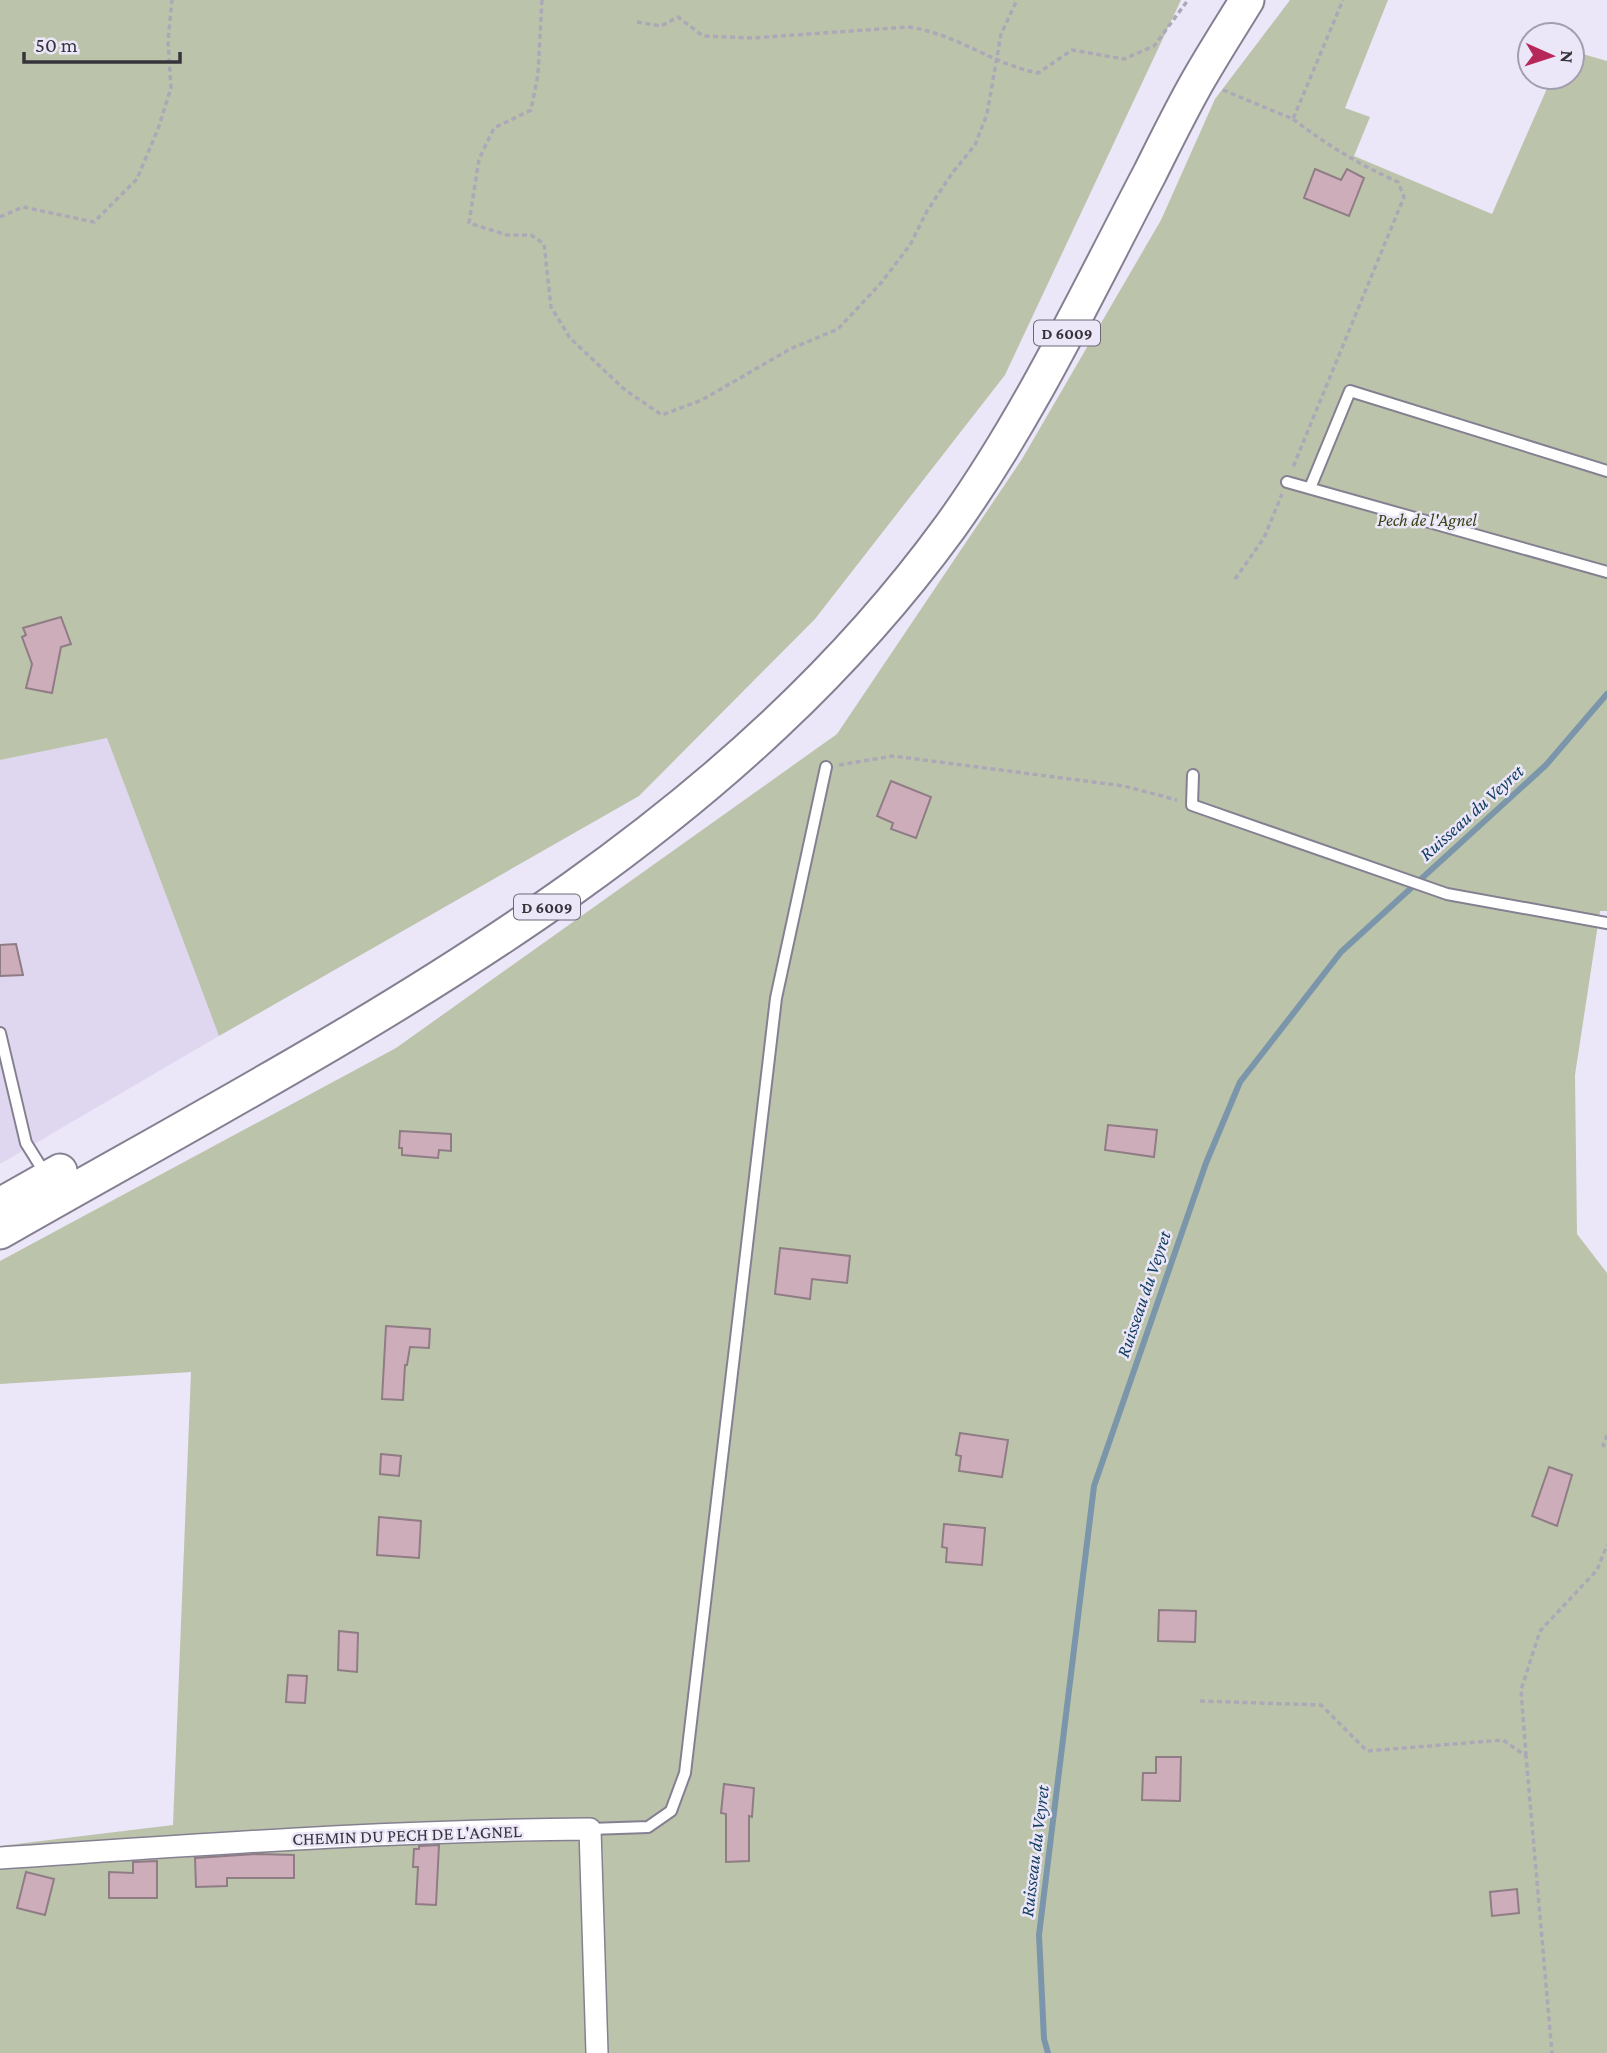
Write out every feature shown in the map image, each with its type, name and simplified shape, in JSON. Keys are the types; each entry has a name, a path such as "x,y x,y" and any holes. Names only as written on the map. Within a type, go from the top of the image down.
{"main road":[{"name":"D 6009","path":"0,1205 51,1182 394,982 529,895 678,787 780,697 833,645 882,589 984,447 1029,373 1183,73 1226,0"},
{"name":"D 6009","path":"0,1232 343,1036 514,930 586,880 680,807 740,757 806,696 895,598 950,526 995,460 1040,384 1198,79 1247,0"}],"street":[{"name":"CHEMIN DU PECH DE L'AGNEL","path":"0,1858 477,1830 590,1829"},
{"path":"590,1829 597,2053"}],"lane":[{"path":"1310,488 1350,391 1607,471"},
{"path":"1287,482 1607,572"},
{"path":"590,1829 648,1827 671,1811 685,1773 776,998 826,767"},
{"path":"1193,775 1192,804 1447,894 1607,923"},
{"path":"0,1033 26,1143 51,1182"},
{"path":"0,1215 51,1182 74,1175 100,1175"}],"path":[{"path":"0,217 23,207 93,222 137,179 158,129 171,88 168,40 172,0"},
{"path":"542,0 538,74 531,110 494,128 479,159 469,223 507,235 531,235 544,244 551,307 570,338 625,390 662,415 702,400 790,349 838,329 873,292 910,245 933,202 975,145 987,114 1001,34 1017,0"},
{"path":"638,22 661,26 678,17 703,36 752,38 908,27 930,29 1021,70 1038,74 1072,50 1124,59 1154,46 1188,0"},
{"path":"1293,119 1343,0"},
{"path":"1198,79 1293,119 1357,164 1398,182 1404,197 1264,538 1235,579"},
{"path":"826,767 893,755 1124,786 1192,804"},
{"path":"1607,1435 1603,1445 1607,1448"},
{"path":"1552,2053 1521,1690 1540,1631 1597,1570 1607,1545"},
{"path":"1200,1701 1321,1705 1367,1751 1503,1740 1527,1756"}],"shaded area":[{"path":"107,737 219,1036 0,1164 0,760"}],"green space":[{"path":"0,0 1181,0 1005,375 815,619 639,796 219,1036 107,738 0,760"},
{"name":"Pech de l'Agnel","path":"1290,0 1388,0 1345,108 1370,117 1354,156 1492,214 1546,91 1586,91 1586,55 1607,61 1607,911 1600,911 1575,1075 1577,1234 1607,1273 1607,2053 0,2053 0,1846 173,1825 191,1372 0,1384 0,1261 396,1048 837,734 1022,459 1161,220 1215,99"}],"building":[{"path":"1315,169 1341,180 1347,169 1364,178 1349,216 1304,198"},
{"path":"61,617 71,644 61,647 52,693 26,688 32,664 22,637 26,635 23,628"},
{"path":"891,781 931,797 916,838 891,829 893,823 877,816"},
{"path":"16,944 23,975 0,976 0,945"},
{"path":"1108,1125 1157,1130 1154,1157 1105,1150"},
{"path":"400,1131 451,1134 451,1151 439,1150 438,1158 402,1155 402,1148 399,1148"},
{"path":"780,1248 850,1256 847,1283 812,1279 810,1299 775,1294"},
{"path":"386,1326 430,1329 429,1348 410,1347 405,1365 403,1400 382,1399"},
{"path":"960,1433 1008,1440 1002,1477 959,1471 961,1456 956,1455"},
{"path":"381,1454 401,1456 399,1476 380,1474"},
{"path":"1549,1467 1572,1475 1557,1526 1532,1516"},
{"path":"379,1517 421,1521 419,1558 377,1555"},
{"path":"944,1524 985,1528 982,1565 946,1562 947,1548 942,1547"},
{"path":"1159,1610 1196,1611 1195,1642 1158,1641"},
{"path":"339,1631 358,1633 357,1672 338,1670"},
{"path":"288,1675 307,1676 305,1703 286,1702"},
{"path":"1156,1757 1181,1757 1180,1801 1142,1800 1143,1773 1156,1773"},
{"path":"724,1784 754,1788 752,1817 749,1816 749,1861 726,1862 726,1814 721,1813"},
{"path":"439,1845 436,1905 416,1904 418,1867 413,1867 414,1849 419,1849 419,1846"},
{"path":"257,1854 294,1855 294,1878 227,1878 227,1886 196,1887 195,1858"},
{"path":"157,1861 157,1898 109,1898 109,1872 133,1873 133,1862"},
{"path":"26,1872 54,1879 45,1915 17,1908"},
{"path":"1517,1889 1519,1913 1492,1916 1490,1892"}],"waterway":[{"name":"Ruisseau du Veyret","path":"1048,2053 1044,2039 1039,1935 1094,1486 1206,1163 1240,1082 1341,952 1546,765 1607,694"}]}
